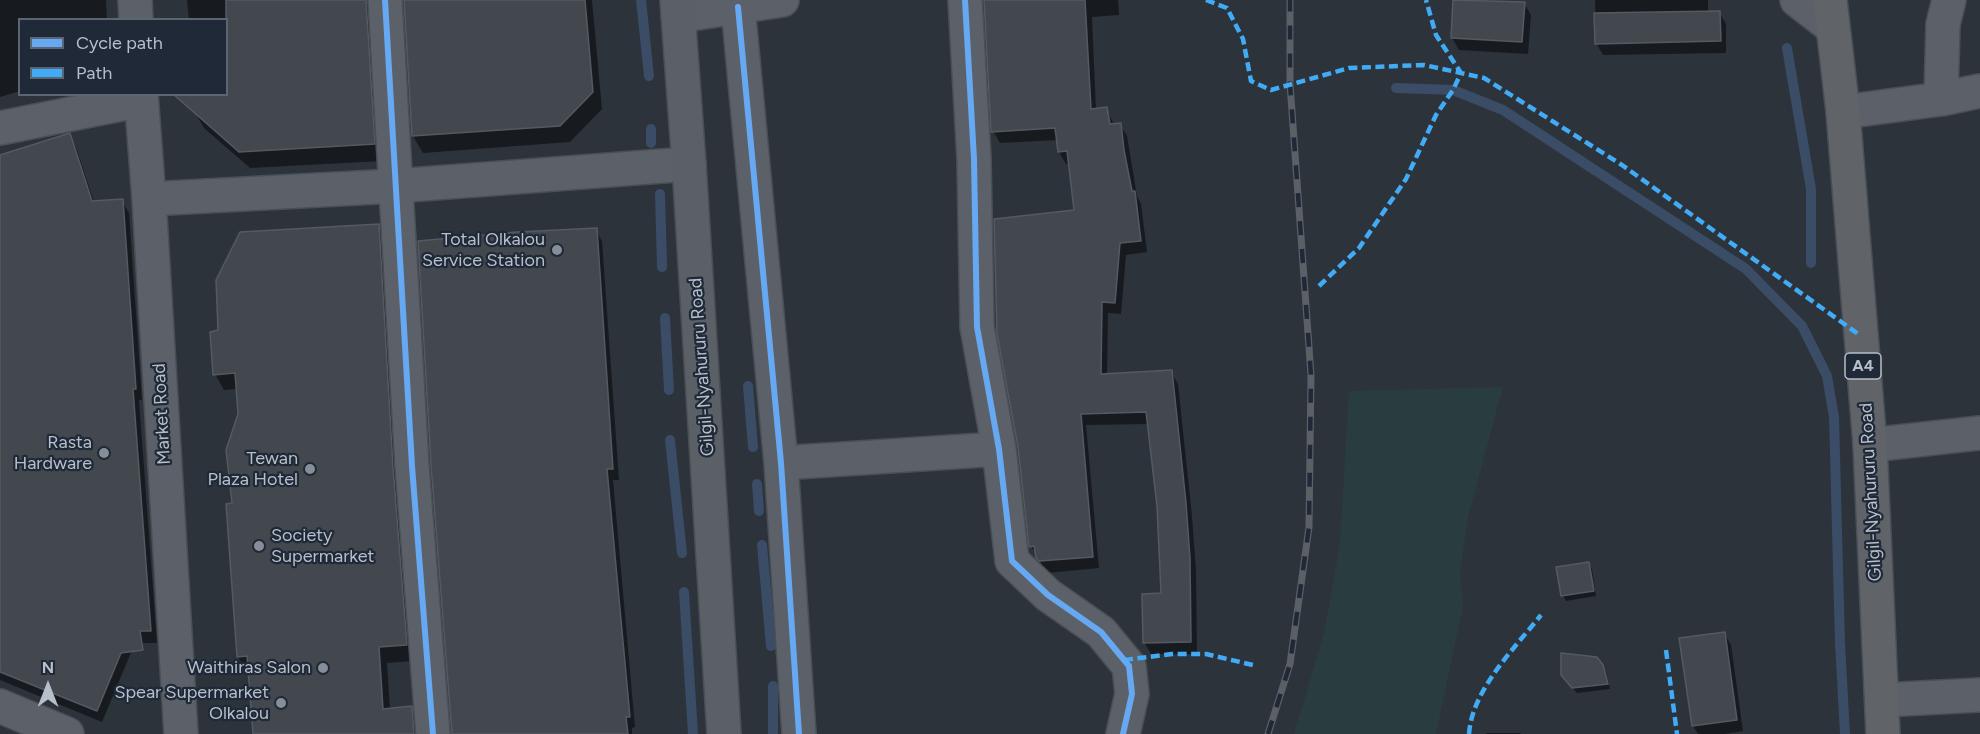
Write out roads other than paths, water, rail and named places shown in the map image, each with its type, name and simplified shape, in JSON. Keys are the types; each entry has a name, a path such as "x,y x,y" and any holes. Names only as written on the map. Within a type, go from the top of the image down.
{"highway":[{"name":"Gilgil-Nyahururu Road","path":"1831,13 1843,111 1870,445 1883,734"}],"main road":[{"name":"Gilgil-Nyahururu Road","path":"677,8 689,164 724,734"}],"street":[{"path":"135,0 136,18"},
{"path":"385,0 419,558 433,734"},
{"path":"677,8 738,7 782,0"},
{"path":"965,0 974,159 977,327 999,449 1012,561 1048,595 1101,632 1129,666 1132,694 1123,734"},
{"path":"1797,0 1831,13"},
{"path":"1941,99 1943,24 1948,0"},
{"path":"738,7 781,463 799,734"},
{"path":"1843,111 1941,99 1980,91"},
{"path":"0,128 141,97"},
{"name":"Market Road","path":"141,97 181,734"},
{"path":"149,199 395,186 689,164"},
{"path":"1870,445 1970,436 1980,433"},
{"path":"781,463 999,449"},
{"path":"1882,700 1980,695"},
{"path":"0,706 68,734"}],"waterway":[{"path":"641,0 649,76"},
{"path":"1787,48 1811,189 1811,263"},
{"path":"1396,88 1453,90 1503,110 1746,269 1802,326 1827,376 1834,417 1840,643 1845,734"},
{"path":"651,129 651,143"},
{"path":"660,194 662,267"},
{"path":"665,318 669,390"},
{"path":"748,386 753,447"},
{"path":"670,440 682,553"},
{"path":"757,484 759,511"},
{"path":"762,545 771,646"},
{"path":"684,592 693,734"},
{"path":"773,686 773,734"}],"railway":[{"path":"1268,734 1290,664 1309,527 1311,375 1290,84 1290,0"}],"place":[{"name":"Total Olkalou Service Station","path":"557,250"},
{"name":"Rasta Hardware","path":"104,453"},
{"name":"Tewan Plaza Hotel","path":"310,469"},
{"name":"Society Supermarket","path":"259,546"},
{"name":"Waithiras Salon","path":"323,668"},
{"name":"Spear Supermarket Olkalou","path":"281,703"}]}
